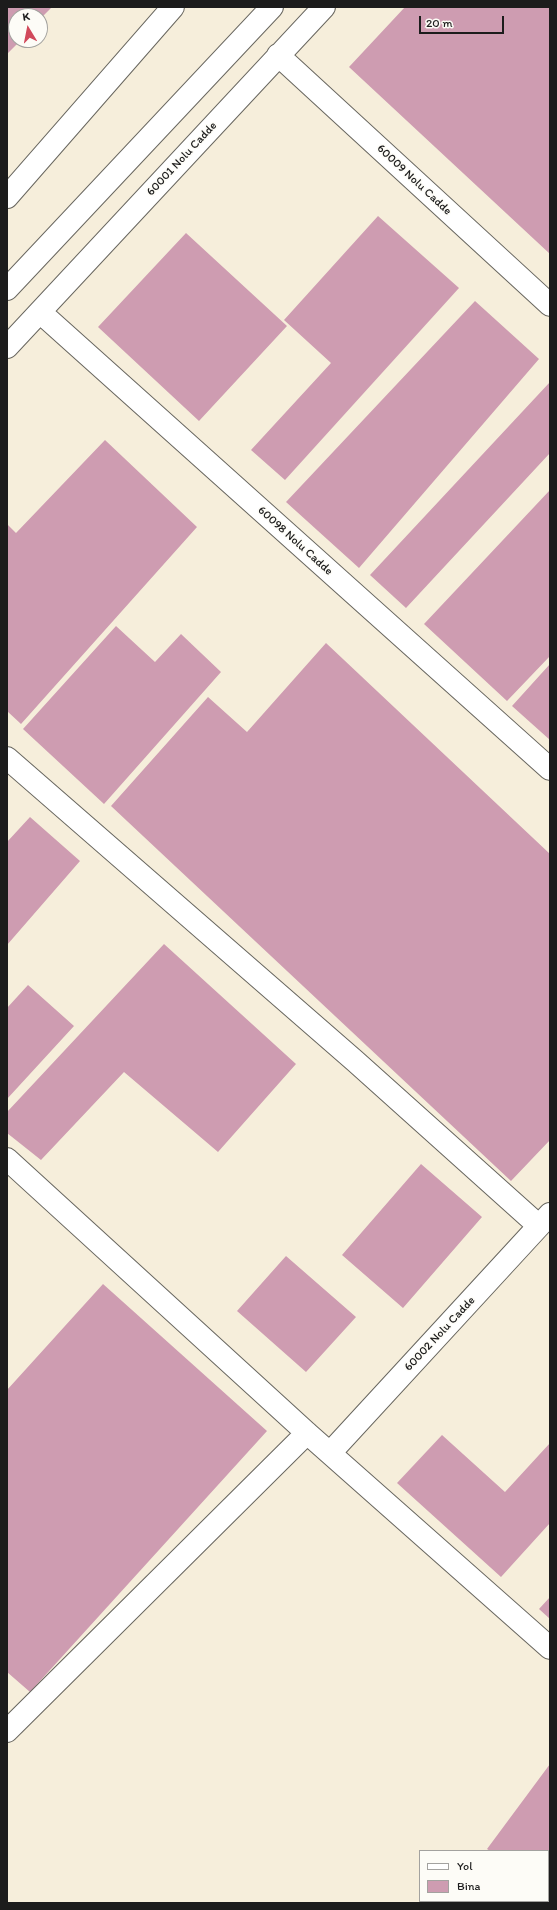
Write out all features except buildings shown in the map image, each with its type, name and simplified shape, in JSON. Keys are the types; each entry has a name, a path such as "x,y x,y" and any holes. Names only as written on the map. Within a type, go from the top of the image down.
{"street":[{"path":"7,197 173,7"},
{"path":"7,289 272,7"},
{"name":"60001 Nolu Cadde","path":"7,347 324,7"},
{"name":"60009 Nolu Cadde","path":"278,55 550,305"},
{"name":"60098 Nolu Cadde","path":"40,312 550,769"},
{"path":"7,758 355,1061 546,1220"},
{"path":"7,1158 330,1454 550,1648"},
{"name":"60002 Nolu Cadde","path":"330,1454 546,1220"},
{"path":"7,1731 307,1433"}]}
